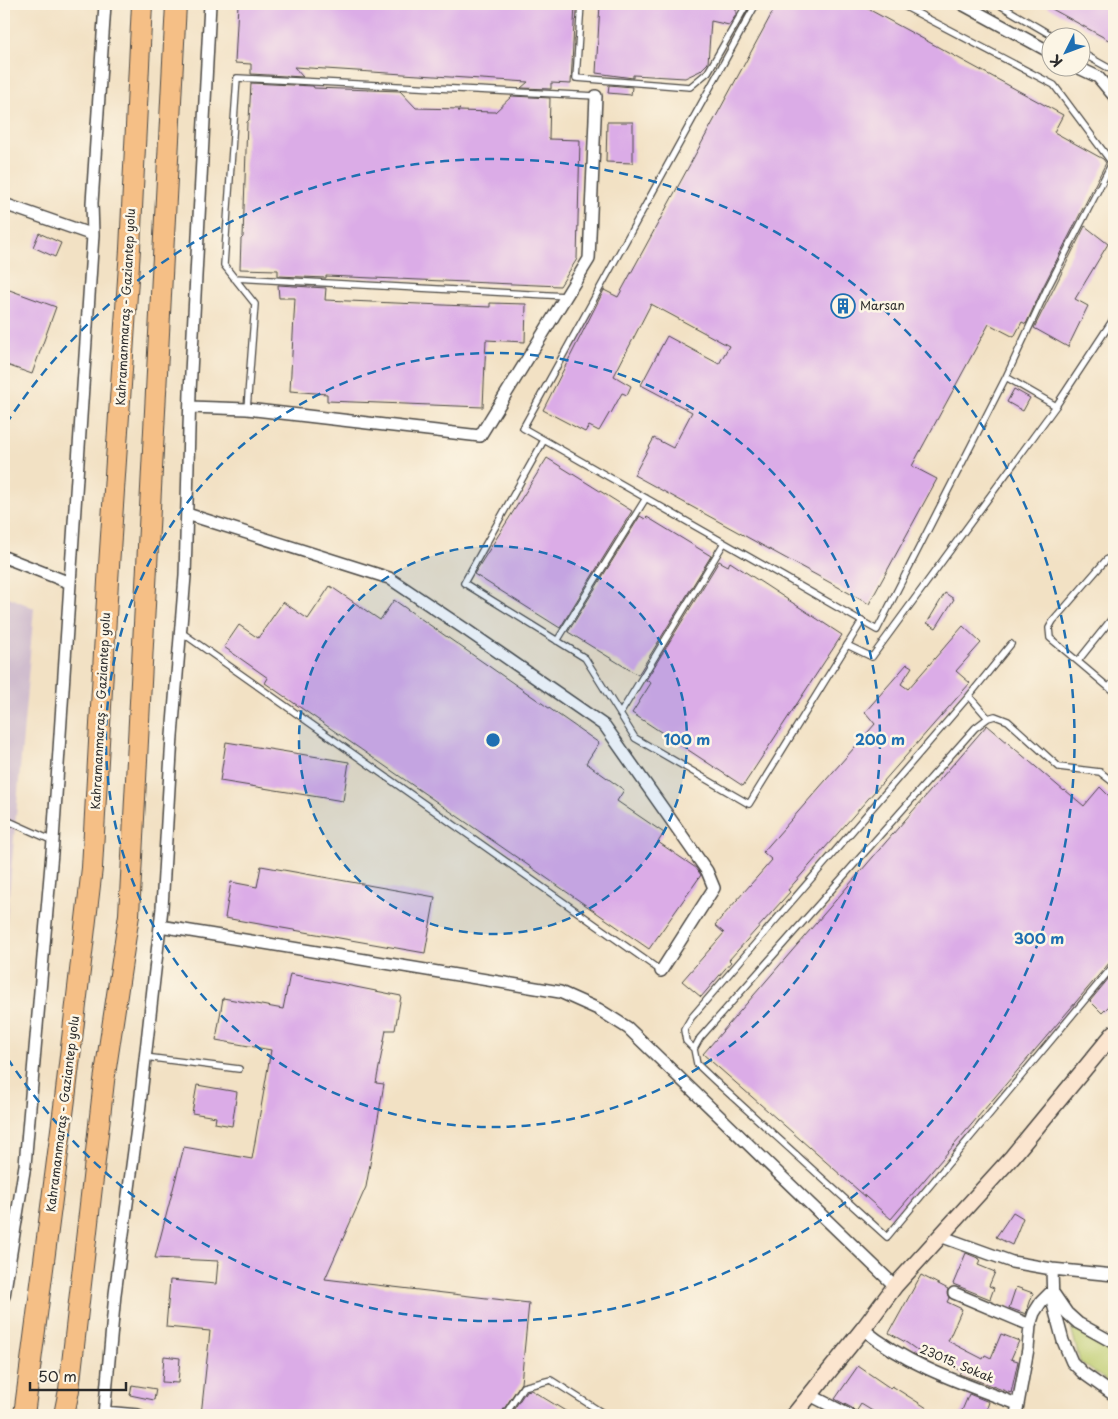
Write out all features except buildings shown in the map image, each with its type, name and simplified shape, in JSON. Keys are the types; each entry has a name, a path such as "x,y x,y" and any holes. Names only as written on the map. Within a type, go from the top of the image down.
{"highway":[{"name":"Kahramanmaraş - Gaziantep yolu","path":"24,1415 66,1099 92,868 108,581 130,249 142,4"},
{"path":"64,1415 69,1390 104,1081 129,915 176,4"}],"street":[{"path":"4,1296 25,1165 54,841 93,235 92,203 105,4"},
{"path":"138,1415 104,1413 115,1294 160,926 185,576 190,407 210,4"},
{"path":"962,4 1040,47"},
{"path":"1090,74 1098,78 1114,96"},
{"path":"190,407 247,409 480,436 589,259 596,96"},
{"path":"4,204 93,235"},
{"path":"187,514 389,578 605,726 706,872 714,888 660,971"},
{"path":"4,557 70,583"},
{"path":"160,926 560,992 598,1010 628,1028 895,1286"},
{"path":"794,1415 895,1286 1012,1156 1114,1033"},
{"path":"940,1236 1012,1262 1052,1269 1114,1275"},
{"path":"1052,1269 1053,1304 1063,1341 1072,1362 1083,1373 1114,1395"},
{"path":"1017,1410 1028,1349 1030,1326 1034,1313 1052,1290"},
{"path":"1052,1290 1067,1313 1078,1323 1114,1343"},
{"path":"954,1293 1030,1326"},
{"name":"23015. Sokak","path":"863,1329 876,1340 923,1367 1017,1410"},
{"path":"810,1395 849,1415"}],"lane":[{"path":"581,4 576,78 690,87 708,72 747,4"},
{"path":"756,4 523,428 876,630 1006,377 1047,289 1112,163 1054,85 900,4"},
{"path":"998,4 1040,29"},
{"path":"1090,58 1114,71"},
{"path":"247,409 255,304 224,265 237,78 596,96"},
{"path":"234,278 566,296"},
{"path":"847,645 872,658 1056,406 1114,318"},
{"path":"1006,377 1056,406"},
{"path":"544,440 464,583 585,658 635,738 749,804 862,621"},
{"path":"557,641 646,498"},
{"path":"620,714 724,543"},
{"path":"1114,556 1106,560 1049,628 1050,638 1114,692"},
{"path":"1078,661 1114,616"},
{"path":"181,632 660,971"},
{"path":"1011,644 969,696 691,1018 684,1030 686,1041 694,1049 698,1064 715,1081 887,1237 1114,965"},
{"path":"1109,687 1114,681"},
{"path":"969,696 988,718"},
{"path":"694,1049 706,1030 975,728 988,718 995,716 1008,721 1059,767 1100,772 1114,783"},
{"path":"4,819 54,841"},
{"path":"145,1057 239,1069"},
{"path":"505,1415 523,1387 551,1380 606,1415"}],"shaded area":[{"path":"4,595 34,608 4,954"}],"green space":[{"path":"1071,1327 1114,1352 1114,1386 1080,1362"}],"place":[{"name":"Marsan","path":"843,306"}]}
